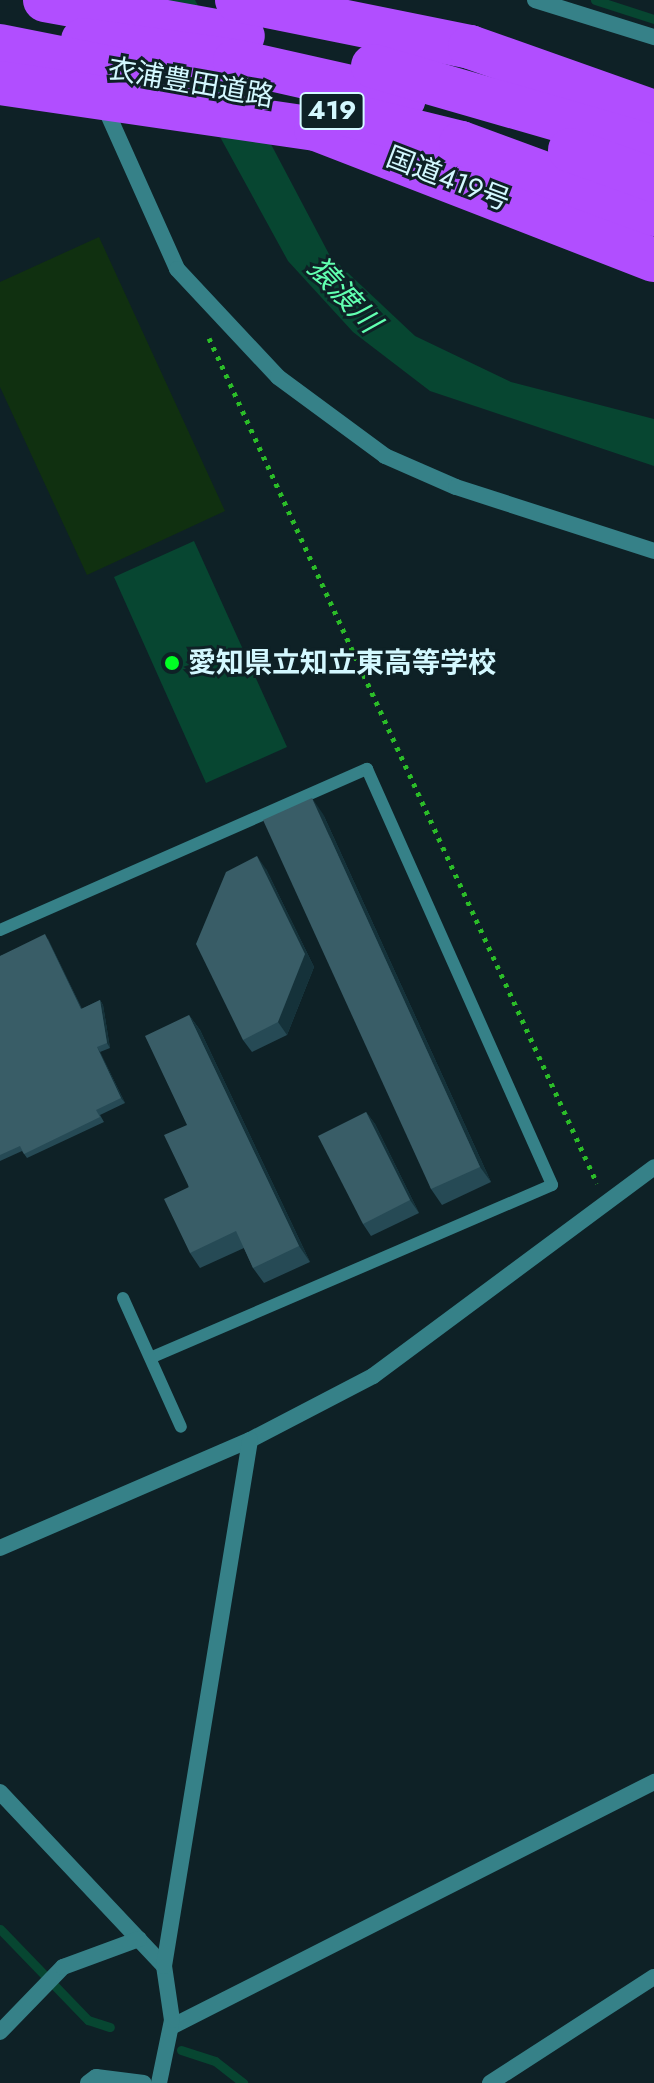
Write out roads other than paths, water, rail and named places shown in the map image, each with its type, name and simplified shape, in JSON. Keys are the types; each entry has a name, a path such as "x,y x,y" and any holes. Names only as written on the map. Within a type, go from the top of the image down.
{"highway":[{"name":"衣浦豊田道路","path":"45,0 334,56 654,147"},
{"path":"278,4 470,47 654,112"},
{"name":"衣浦豊田道路","path":"0,30 235,61 401,98 654,180"},
{"name":"衣浦豊田道路","path":"0,46 275,97 461,143 654,214"},
{"name":"国道419号","path":"0,83 119,96 316,129 654,260"}],"street":[{"path":"535,0 654,37"},
{"path":"119,96 177,269 278,377 385,456 456,487 654,551"},
{"path":"0,1548 250,1440 373,1376 574,1233 604,1199 654,1167"},
{"path":"159,2083 171,2027 164,1966 250,1440"},
{"path":"171,2027 654,1782"},
{"path":"0,1792 164,1966"},
{"path":"0,2032 63,1967 139,1939"},
{"path":"490,2083 654,1977"},
{"path":"88,2083 96,2077 144,2083"}],"lane":[{"path":"0,930 367,769 552,1185 151,1358"},
{"path":"123,1298 181,1427"}],"water":[{"name":"猿渡川","path":"145,0 195,0 330,256 415,336 511,382 654,419 654,466 430,391 353,332 288,261"},
{"path":"194,541 287,747 206,783 114,577"}],"waterway":[{"path":"595,0 654,19"},
{"path":"0,1929 88,2020 110,2027"},
{"path":"181,2050 215,2061 243,2083"}],"place":[{"name":"愛知県立知立東高等学校","path":"172,663"}]}
